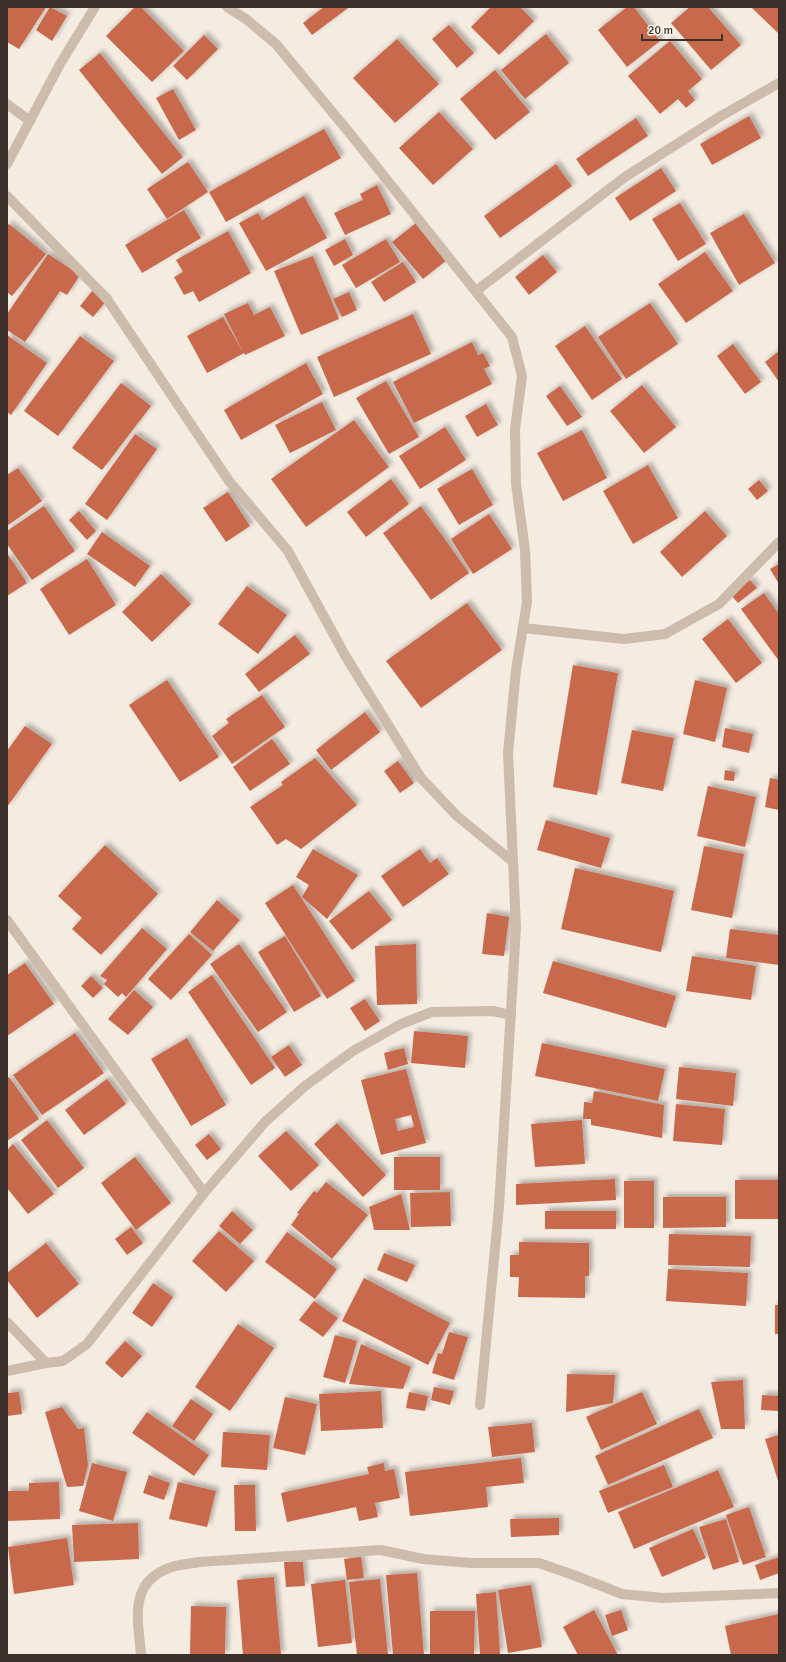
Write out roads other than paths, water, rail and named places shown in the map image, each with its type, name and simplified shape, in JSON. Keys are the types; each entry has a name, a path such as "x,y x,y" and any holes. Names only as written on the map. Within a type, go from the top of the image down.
{"street":[{"path":"7,164 60,64 95,7"},
{"path":"227,7 246,19 276,44 347,129 512,337 522,376 515,429 516,484 525,550 528,602 516,670 508,753 516,927 499,1207 480,1405"},
{"path":"476,291 625,177 721,116 779,83"},
{"path":"7,104 30,121"},
{"path":"7,196 107,299 229,481 288,551 346,657 420,778 457,816 512,862"},
{"path":"523,628 624,639 665,634 719,604 779,542"},
{"path":"7,920 204,1193"},
{"path":"7,1371 63,1361 87,1344 204,1193 265,1122 305,1086 353,1051 401,1024 432,1012 493,1011 511,1015"},
{"path":"7,1322 46,1363"},
{"path":"142,1655 137,1604 144,1586 156,1573 173,1566 199,1562 381,1550 423,1559 471,1563 540,1563 622,1594 663,1598 779,1594"}]}
